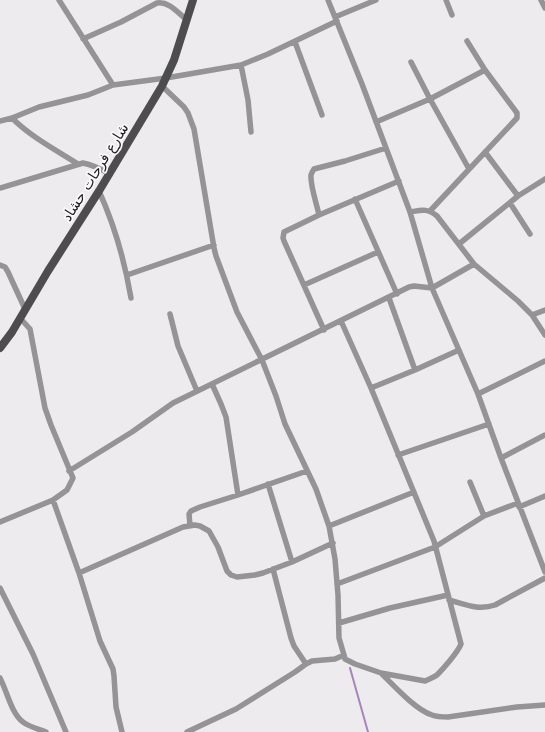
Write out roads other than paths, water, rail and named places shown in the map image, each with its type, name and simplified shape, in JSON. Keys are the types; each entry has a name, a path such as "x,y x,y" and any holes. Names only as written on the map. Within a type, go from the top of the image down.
{"main road":[{"name":"شارع فرحات حشاد","path":"0,348 110,174 164,82 174,60 193,0"}],"street":[{"path":"59,0 113,85"},
{"path":"328,0 355,65 399,181 410,212 432,288 478,394 500,458 545,572"},
{"path":"0,121 12,118 39,107 88,94 113,85 164,82 241,65 296,42 336,19 376,0"},
{"path":"446,0 452,15"},
{"path":"541,0 545,8"},
{"path":"83,39 121,22 157,3 166,3 170,5 187,20"},
{"path":"430,211 516,120 516,111 485,70 467,41"},
{"path":"296,42 322,115"},
{"path":"410,62 469,169"},
{"path":"241,65 248,100 251,132"},
{"path":"376,122 430,99 485,70"},
{"path":"164,82 188,113 194,129 216,256 237,312 262,360 285,424 316,489 329,526 335,559 339,638 345,658 355,664 381,673 425,681 436,676 457,652 461,644 434,541 371,388 341,321"},
{"path":"12,118 33,136 78,164"},
{"path":"319,215 311,182 311,176 314,169 386,148"},
{"path":"485,152 518,196"},
{"path":"0,188 78,164 90,164 110,174"},
{"path":"459,244 518,196 545,180"},
{"path":"324,330 284,242 284,232 355,199 399,181"},
{"path":"99,191 107,208 127,275 131,298"},
{"path":"355,199 397,294"},
{"path":"510,203 530,234"},
{"path":"410,212 421,210 430,211 437,216 474,264 518,300 532,315 545,335"},
{"path":"127,275 214,245"},
{"path":"304,285 378,252"},
{"path":"69,471 132,432 173,403 409,287 414,286 432,288 474,264"},
{"path":"0,265 5,267 8,272 25,309"},
{"path":"389,298 416,370"},
{"path":"532,315 545,310"},
{"path":"170,314 178,346 197,391"},
{"path":"0,520 53,500 66,490 73,478 45,408 30,329 20,318"},
{"path":"371,388 416,370 459,350"},
{"path":"478,394 545,361"},
{"path":"212,384 226,418 238,495"},
{"path":"398,455 489,424"},
{"path":"500,458 545,435"},
{"path":"190,526 189,514 191,511 307,472"},
{"path":"470,482 484,516"},
{"path":"268,484 292,562"},
{"path":"329,526 414,492"},
{"path":"337,584 436,547 484,516 545,496"},
{"path":"53,500 79,573 100,641 113,669 116,707 122,732"},
{"path":"79,573 183,527 195,525 209,531 218,547 227,571 231,575 237,577 264,573 273,570 333,543"},
{"path":"538,554 545,553"},
{"path":"273,570 291,638 294,646 306,664"},
{"path":"339,623 390,608 449,597 479,608 487,608 545,578"},
{"path":"0,588 33,654 66,732"},
{"path":"187,732 236,709 312,661 335,659 344,655"},
{"path":"381,673 412,702 423,711 431,715 448,717 517,707 545,705"},
{"path":"0,678 18,717 23,722 46,732"}],"waterway":[{"path":"350,668 368,732"}]}
